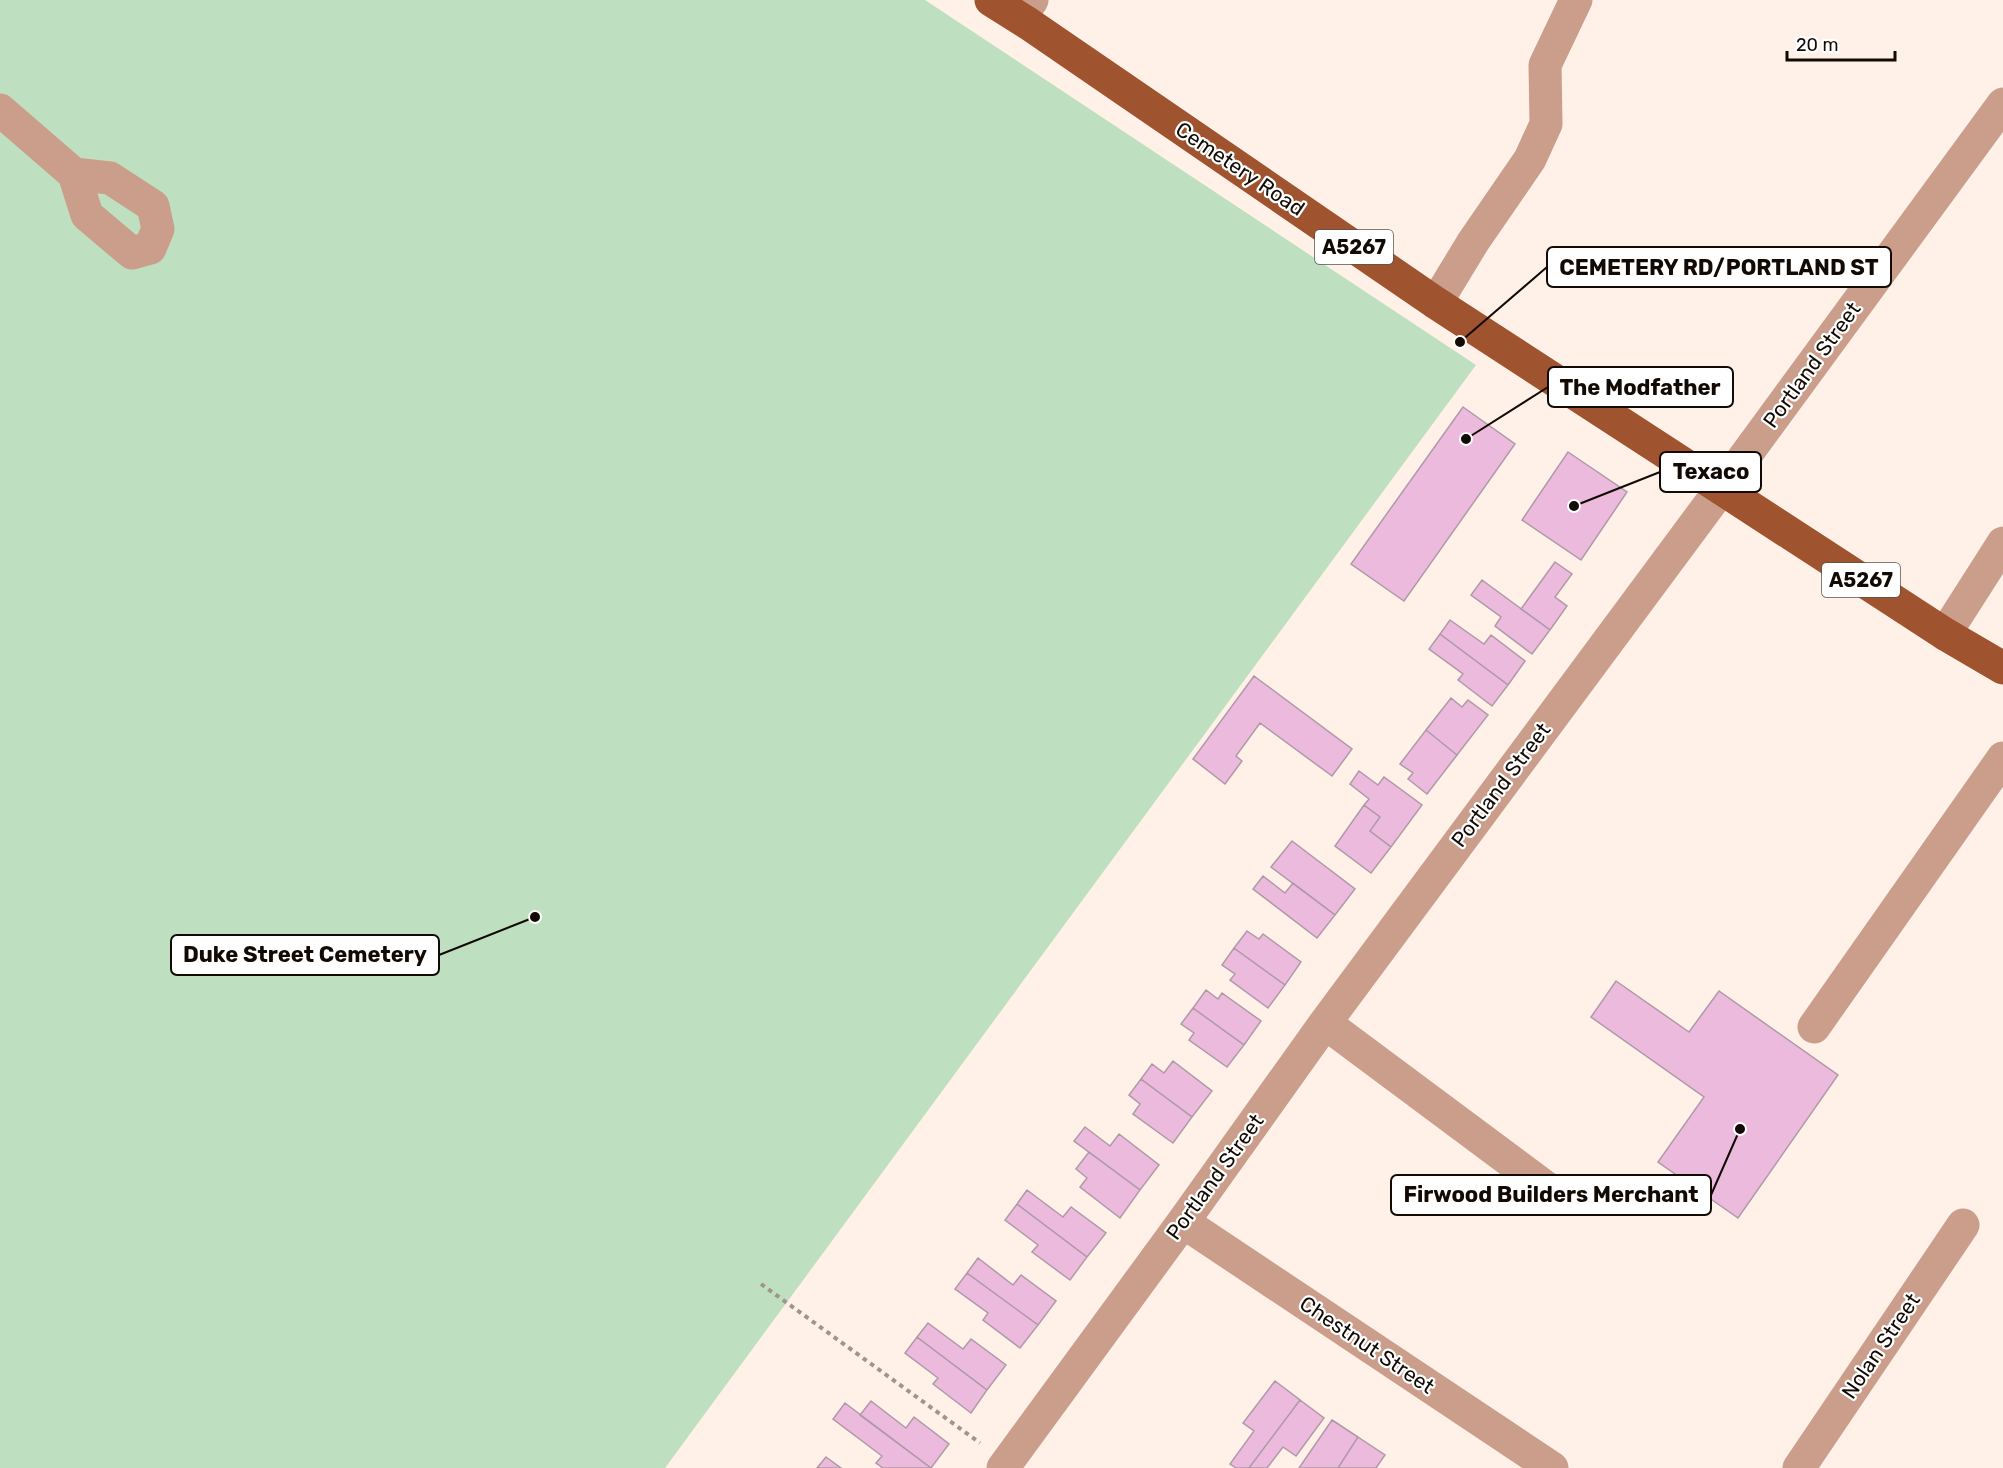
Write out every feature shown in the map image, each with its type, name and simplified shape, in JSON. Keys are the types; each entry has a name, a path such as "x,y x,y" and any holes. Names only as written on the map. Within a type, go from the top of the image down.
{"main road":[{"name":"Cemetery Road","path":"992,0 1026,9 1436,303 1945,634 2003,668"}],"street":[{"path":"1436,303 1473,242 1530,159 1546,124 1545,65 1576,0"},
{"name":"Portland Street","path":"1005,1465 1325,1023 2003,104"},
{"path":"0,110 74,174"},
{"path":"1945,634 2003,543"},
{"path":"1814,1027 2003,758"},
{"path":"1325,1023 1548,1189"},
{"name":"Chestnut Street","path":"1183,1222 1552,1468"},
{"name":"Nolan Street","path":"1799,1468 1963,1225"}],"path":[{"path":"761,1284 1005,1465"}],"green space":[{"path":"0,0 925,0 1476,365 665,1468 0,1468"}],"building":[{"path":"1463,407 1515,444 1404,601 1351,564"},
{"path":"1568,452 1627,492 1581,560 1522,520"},
{"path":"1555,562 1572,574 1555,597 1567,606 1550,630 1521,609"},
{"path":"1482,580 1550,630 1532,654 1495,626 1501,617 1471,595"},
{"path":"1450,620 1484,644 1491,635 1525,661 1508,685 1440,634"},
{"path":"1440,634 1508,685 1492,706 1458,680 1463,674 1429,649"},
{"path":"1254,676 1352,749 1332,776 1260,723 1236,756 1242,761 1225,784 1193,759"},
{"path":"1451,698 1462,707 1468,700 1488,715 1457,755 1426,730"},
{"path":"1426,730 1457,755 1427,794 1408,779 1413,773 1400,764"},
{"path":"1359,771 1378,785 1384,777 1422,805 1391,847 1370,831 1380,817 1364,805 1369,799 1350,784"},
{"path":"1364,805 1380,817 1370,831 1391,847 1371,873 1335,846"},
{"path":"1292,841 1355,889 1335,915 1271,867"},
{"path":"1263,876 1285,893 1293,883 1335,915 1317,938 1253,889"},
{"path":"1247,931 1259,939 1263,934 1301,962 1285,985 1234,948"},
{"path":"1234,948 1285,985 1268,1008 1230,980 1235,974 1222,965"},
{"path":"1616,981 1689,1032 1719,991 1838,1075 1738,1218 1658,1162 1704,1097 1591,1017"},
{"path":"1206,990 1218,999 1222,993 1261,1021 1244,1045 1193,1008"},
{"path":"1193,1008 1244,1045 1227,1067 1189,1040 1194,1033 1181,1024"},
{"path":"1173,1061 1212,1091 1192,1117 1141,1079 1152,1064 1164,1073"},
{"path":"1141,1079 1192,1117 1173,1143 1133,1114 1140,1104 1129,1095"},
{"path":"1085,1127 1110,1146 1119,1134 1159,1165 1140,1190 1074,1141"},
{"path":"1089,1152 1140,1190 1120,1218 1080,1187 1087,1178 1076,1169"},
{"path":"1027,1190 1063,1217 1071,1207 1106,1233 1087,1257 1017,1204"},
{"path":"1017,1204 1087,1257 1070,1280 1032,1252 1038,1245 1005,1220"},
{"path":"978,1258 1013,1285 1021,1275 1056,1301 1038,1325 967,1273"},
{"path":"967,1273 1038,1325 1020,1348 983,1320 988,1313 955,1289"},
{"path":"928,1323 963,1349 971,1339 1006,1365 987,1390 917,1337"},
{"path":"917,1337 987,1390 971,1413 933,1384 938,1378 905,1353"},
{"path":"1275,1381 1300,1400 1249,1468 1236,1468 1230,1464 1254,1431 1243,1423"},
{"path":"1300,1400 1324,1418 1296,1456 1283,1447 1267,1468 1249,1468"},
{"path":"871,1401 906,1428 914,1417 949,1444 931,1468 860,1415"},
{"path":"845,1403 931,1468 883,1468 876,1463 882,1456 833,1419"},
{"path":"1332,1420 1358,1437 1338,1468 1299,1468"},
{"path":"1358,1437 1385,1455 1376,1468 1338,1468"},
{"path":"826,1457 841,1468 817,1468"}],"place":[{"name":"CEMETERY RD/PORTLAND ST","path":"1460,342"},
{"name":"The Modfather","path":"1466,439"},
{"name":"Texaco","path":"1574,506"},
{"name":"Duke Street Cemetery","path":"535,917"},
{"name":"Firwood Builders Merchant","path":"1740,1129"}]}
